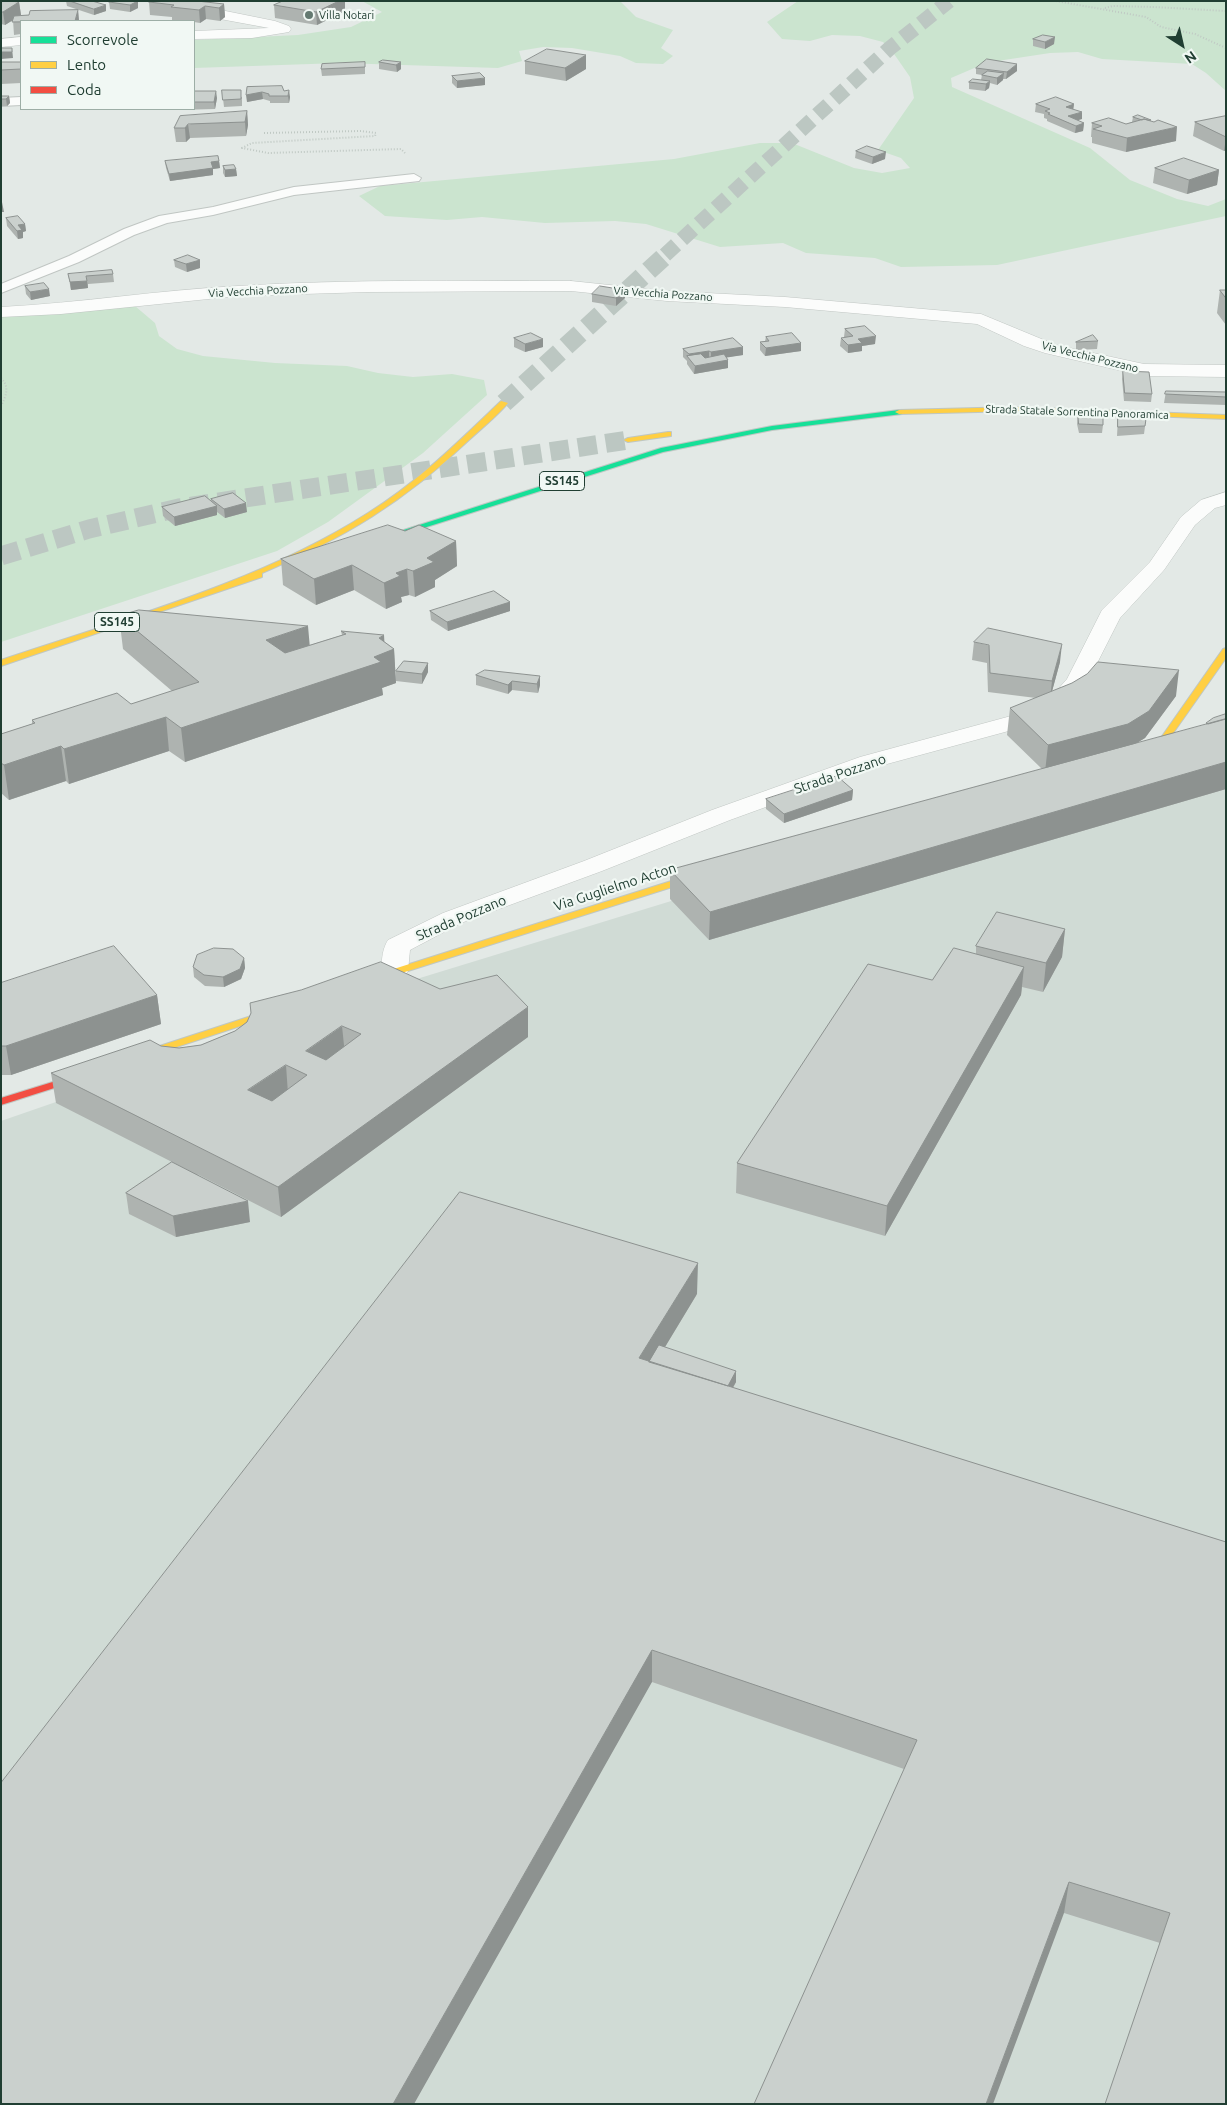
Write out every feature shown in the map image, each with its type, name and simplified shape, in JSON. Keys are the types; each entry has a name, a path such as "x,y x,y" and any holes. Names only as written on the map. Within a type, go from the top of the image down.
{"main road":[{"path":"232,583 324,542 389,504 420,480 504,403"},
{"name":"Strada Statale Sorrentina Panoramica","path":"899,412 1017,409 1226,417"},
{"name":"SS145","path":"724,425 793,418 899,412"},
{"name":"SS145","path":"356,546 661,450 712,438 899,412"},
{"path":"628,440 681,432"},
{"name":"SS145","path":"1,663 232,583 318,558"},
{"path":"1126,762 1154,754 1226,651"},
{"name":"Via Guglielmo Acton","path":"352,986 717,870"},
{"path":"122,1062 299,1003"},
{"path":"1,1102 94,1071"}],"street":[{"path":"162,1 182,8 275,24 284,29 256,33 195,34"},
{"path":"1,43 20,41"},
{"name":"Via Vecchia Pozzano","path":"1,312 60,309 238,291 369,287 571,286 667,296 785,302 981,319 1030,342 1051,349 1144,370 1226,370"},
{"name":"Strada Pozzano","path":"396,971 397,946 452,918 593,866 721,815 868,762 1030,718 1060,701 1077,682 1110,614 1157,566 1188,521 1208,504 1226,498"}],"lane":[{"path":"1,102 20,101"},
{"path":"1,289 74,259 129,232 164,219 213,211 294,191 414,178"}],"path":[{"path":"1056,1 1146,17 1161,27 1195,34 1226,48"},
{"path":"1102,9 1113,6 1226,12"},
{"path":"264,133 361,131 376,133 376,136 252,143 242,148 268,153 401,149 405,152 402,155"},
{"path":"1,378 6,383 7,394 1,406"}],"shaded area":[{"path":"1226,731 1226,2104 1,2104 1,1121 371,993"}],"green space":[{"path":"362,1 620,1 636,17 673,30 661,48 673,56 663,64 636,63 620,56 572,48 543,47 519,51 522,61 498,68 340,63 195,68 195,40 298,35 351,27 382,12"},
{"path":"798,1 1226,1 1226,91 1206,73 1192,64 1102,59 1078,52 1050,53 1004,60 979,66 951,78 952,87 1090,148 1130,180 1177,199 1208,206 1226,199 1226,216 997,265 901,267 875,258 806,253 783,243 720,247 646,224 615,221 545,223 482,217 447,220 385,216 359,196 380,186 674,159 760,143 792,143 854,168 882,173 910,168 901,158 878,150 914,98 910,77 892,51 883,42 860,36 832,35 810,41 782,39 767,22"},
{"path":"135,306 155,323 159,336 177,349 203,356 275,363 347,366 378,373 413,377 452,374 484,380 487,395 423,453 328,522 277,551 1,642 1,317"}],"building":[{"path":"1,1 10,1 19,2 1,12"},
{"path":"70,1 92,1 106,5 94,9"},
{"path":"138,1 130,5 109,2"},
{"path":"150,1 197,1 224,4 219,8 205,6 199,10 171,7 174,5"},
{"path":"283,1 339,1 316,12 274,5"},
{"path":"78,10 75,20 20,20 20,22 12,22 14,16 29,15 30,11"},
{"path":"1043,35 1055,37 1045,42 1033,39"},
{"path":"1,48 12,48 12,52 1,52"},
{"path":"547,49 586,55 565,68 525,61"},
{"path":"987,59 1017,64 1007,72 976,68"},
{"path":"383,60 401,62 396,65 379,62"},
{"path":"1,62 20,62 20,69 1,70"},
{"path":"365,62 365,67 321,69 322,64"},
{"path":"988,71 1004,73 997,78 982,75"},
{"path":"480,73 485,78 457,81 452,76"},
{"path":"973,79 990,81 986,84 969,82"},
{"path":"282,86 284,91 289,90 288,96 269,96 269,94 262,92 246,95 247,87"},
{"path":"222,90 241,90 241,99 223,100"},
{"path":"195,91 216,91 214,102 195,102"},
{"path":"1,96 9,96 6,99 1,99"},
{"path":"1056,97 1074,104 1066,107 1082,112 1068,116 1084,123 1076,126 1048,114 1050,113 1045,111 1050,109 1036,104"},
{"path":"247,111 245,122 188,124 185,128 174,128 180,116"},
{"path":"1138,115 1151,120 1133,117"},
{"path":"1226,116 1226,137 1195,122"},
{"path":"1109,118 1126,124 1144,119 1154,122 1158,120 1177,127 1127,138 1093,129 1102,126 1092,123"},
{"path":"867,146 886,152 873,157 856,151"},
{"path":"218,156 219,161 211,162 213,168 169,174 165,161"},
{"path":"1184,158 1219,170 1189,180 1155,168"},
{"path":"234,165 236,169 225,170 223,166"},
{"path":"18,216 25,224 18,225 22,230 17,231 6,218"},
{"path":"188,255 200,260 186,264 174,260"},
{"path":"112,270 113,274 86,276 87,281 70,282 68,274"},
{"path":"44,283 49,289 30,292 25,286"},
{"path":"600,286 625,290 616,298 592,294"},
{"path":"1220,290 1226,290 1226,298"},
{"path":"865,326 876,336 858,339 862,343 848,345 841,338 853,336 845,329"},
{"path":"531,333 543,339 525,344 514,338"},
{"path":"792,333 801,343 766,348 760,342 769,341 766,337"},
{"path":"1093,335 1098,341 1076,342"},
{"path":"733,338 743,347 689,354 683,349"},
{"path":"701,354 705,358 724,354 728,360 695,366 687,356"},
{"path":"1123,371 1149,372 1152,394 1125,393"},
{"path":"1166,391 1226,392 1226,397 1165,394"},
{"path":"1078,415 1103,416 1103,425 1079,424"},
{"path":"1118,417 1146,419 1145,426 1118,427"},
{"path":"233,493 246,503 224,509 211,499"},
{"path":"205,496 217,506 174,517 162,507"},
{"path":"388,525 405,531 419,525 456,541 427,558 434,562 413,571 407,569 396,573 400,576 384,583 352,565 314,579 281,559"},
{"path":"494,591 510,602 447,622 430,611"},
{"path":"139,610 308,626 266,640 285,653 346,634 341,631 384,635 379,638 394,649 374,657 381,662 181,728 166,717 64,749 61,746 4,765 1,763 1,734 35,723 32,720 117,693 131,704 199,682 119,616"},
{"path":"988,628 1062,644 1052,681 990,673 989,645 974,642"},
{"path":"404,661 428,663 422,674 396,671"},
{"path":"1098,662 1179,670 1149,711 1128,724 1048,745 1010,708 1072,683 1087,674"},
{"path":"485,670 540,676 537,684 512,681 508,685 476,675"},
{"path":"1226,714 1226,719 1206,723 1213,718"},
{"path":"1226,719 1226,762 710,912 670,870"},
{"path":"837,776 853,790 784,814 766,799"},
{"path":"997,912 1065,929 1046,963 976,946"},
{"path":"114,946 157,995 6,1046 1,1046 1,983"},
{"path":"214,948 233,949 244,958 240,969 223,977 204,975 193,967 197,955"},
{"path":"954,948 1024,967 887,1206 737,1163 868,964 932,980"},
{"path":"381,962 440,989 497,975 528,1007 278,1187 51,1073 150,1040 161,1046 179,1048 201,1045 235,1031 247,1022 251,1013 250,1003 301,990","holes":["342,1026 361,1034 326,1060 306,1051","286,1065 307,1075 272,1101 248,1090"]},
{"path":"172,1162 248,1201 173,1216 126,1193"},
{"path":"460,1192 698,1263 639,1358 1226,1542 1226,2104 1105,2104 1170,1913 1069,1882 986,2104 754,2104 917,1740 652,1650 393,2104 1,2104 1,1783"},
{"path":"659,1345 736,1371 728,1386 649,1362"}],"tunnel":[{"path":"665,255 890,48 949,1"},
{"path":"504,403 667,254"},
{"path":"1,556 89,529 179,508 628,440"}],"traffic: fast":[{"path":"370,542 661,450 772,428 899,412"}],"traffic: slow":[{"path":"232,583 332,537 389,503 434,468 504,403"},
{"path":"899,412 1017,409 1226,417"},
{"path":"628,440 668,434"},
{"path":"1,663 259,575"},
{"path":"1141,758 1154,754 1226,651"},
{"path":"363,982 706,873"},
{"path":"133,1058 285,1008"}],"traffic: jam":[{"path":"1,1102 88,1074"}],"place":[{"name":"Villa Notari","path":"309,15"}]}
